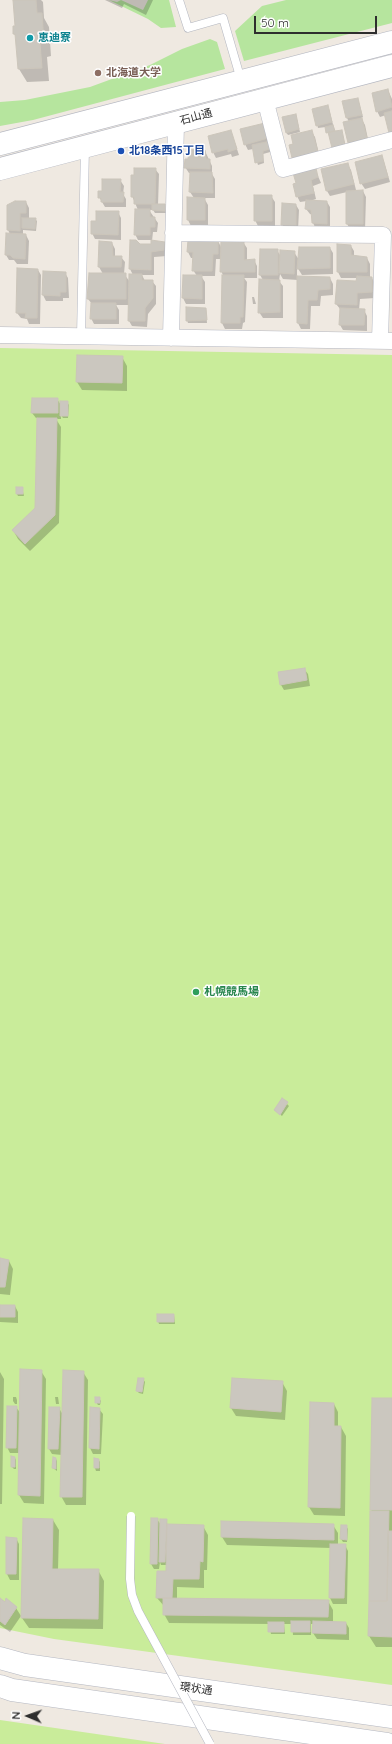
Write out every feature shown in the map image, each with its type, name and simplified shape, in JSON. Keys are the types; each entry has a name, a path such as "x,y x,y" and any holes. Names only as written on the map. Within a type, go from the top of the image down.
{"main road":[{"path":"0,144 392,42"},
{"name":"石山通","path":"0,169 392,66"},
{"name":"環状通","path":"0,1658 25,1665 392,1717"},
{"path":"0,1686 12,1690 387,1744"}],"street":[{"path":"265,99 283,170 392,140"},
{"path":"171,338 176,123"},
{"path":"0,335 386,341 382,235 173,232"}],"lane":[{"path":"179,0 188,28 223,18 241,81"},
{"path":"81,336 85,146"},
{"path":"131,1516 130,1579 136,1606 210,1744"}],"green space":[{"path":"109,0 117,2 121,0 143,10 148,0 169,0 176,27 161,28 148,19"},
{"path":"286,0 392,0 392,23 244,61 235,31 262,6"},
{"path":"210,39 217,42 225,69 33,120 0,126 0,102 25,100 90,87 150,65 182,49"},
{"name":"札幌競馬場","path":"0,348 392,355 392,1685 54,1639 0,1628"},
{"path":"0,1720 165,1744 0,1744"}],"building":[{"name":"恵迪寮","path":"13,0 36,0 37,13 42,13 44,43 40,43 42,68 18,69 15,34 13,34 13,26 15,26"},
{"path":"388,89 392,107 376,112 372,93"},
{"path":"358,98 362,115 346,118 342,101"},
{"path":"328,105 332,122 316,126 312,109"},
{"path":"392,111 392,133 389,133 384,113"},
{"path":"296,114 299,129 286,133 282,117"},
{"path":"362,118 367,138 348,143 343,122"},
{"path":"265,123 268,138 244,145 240,129"},
{"path":"333,125 335,131 326,133 325,127"},
{"path":"231,130 237,149 228,152 228,149 212,153 208,136"},
{"path":"312,130 318,152 292,158 289,145 293,144 291,135"},
{"path":"342,130 345,145 332,148 328,132"},
{"path":"271,141 273,148 263,151 263,161 255,163 252,145"},
{"path":"189,149 205,150 206,159 210,159 210,169 184,168 185,159 188,159"},
{"path":"382,155 388,177 360,184 355,162"},
{"path":"348,163 354,184 326,191 321,169"},
{"path":"134,168 156,168 155,204 134,204 134,197 131,197 131,175 134,175"},
{"path":"316,168 318,177 311,180 314,193 296,197 293,184 296,183 293,173"},
{"path":"190,172 212,172 213,193 189,192"},
{"path":"102,179 121,179 120,192 124,192 123,202 101,202 101,198 98,198 98,191 102,191"},
{"path":"363,190 363,224 346,224 346,191"},
{"path":"254,195 272,195 272,221 254,221"},
{"path":"187,197 205,198 205,220 187,220"},
{"path":"306,200 327,201 327,224 312,223 311,210 305,209"},
{"path":"15,201 26,201 26,213 20,213 20,231 7,230 7,205"},
{"path":"282,203 296,204 296,225 281,225"},
{"path":"152,204 165,204 165,211 152,210"},
{"path":"135,209 150,209 150,217 155,217 155,227 150,227 150,235 134,235"},
{"path":"96,211 119,211 118,235 91,234 91,221 96,221"},
{"path":"22,218 36,218 35,229 22,228"},
{"path":"6,233 26,234 25,259 13,258 10,255 5,255"},
{"path":"130,240 136,240 140,244 151,244 151,240 165,242 164,250 151,252 151,270 129,269"},
{"path":"188,240 218,240 218,254 213,254 212,271 192,271 193,252 187,252"},
{"path":"221,240 244,241 244,260 255,259 255,272 220,272"},
{"path":"99,241 112,242 113,256 122,256 121,267 98,267"},
{"path":"337,244 351,245 351,255 367,257 367,272 337,272"},
{"path":"299,247 330,247 330,268 297,269"},
{"path":"260,249 278,249 278,275 259,275"},
{"path":"280,250 295,251 294,274 279,273"},
{"path":"17,268 38,269 37,318 25,318 26,313 16,313"},
{"path":"43,271 66,272 66,292 60,292 60,296 42,295"},
{"path":"89,273 126,273 126,299 87,299"},
{"path":"129,274 142,274 142,280 153,280 153,298 145,308 145,321 128,321"},
{"path":"183,275 202,275 202,299 182,298"},
{"path":"222,275 244,275 243,317 240,317 240,323 221,323"},
{"path":"297,276 330,277 330,289 318,290 317,300 308,300 307,324 297,323"},
{"path":"357,276 372,277 372,292 357,293 357,305 335,304 337,280 356,281"},
{"path":"259,279 280,280 280,312 258,313"},
{"path":"91,303 116,303 116,319 90,319"},
{"path":"186,307 206,308 207,320 186,321"},
{"path":"340,308 365,309 364,325 339,325"},
{"path":"77,355 123,356 122,383 76,382"},
{"path":"32,398 58,398 58,413 31,413"},
{"path":"60,401 68,401 68,416 60,416"},
{"path":"37,418 57,418 55,515 25,544 12,530 35,508"},
{"path":"16,487 23,487 23,494 16,494"},
{"path":"305,668 307,680 280,685 278,672"},
{"path":"282,1098 288,1102 280,1115 274,1110"},
{"path":"0,1258 9,1260 5,1287 0,1287"},
{"path":"0,1305 15,1305 15,1317 0,1317"},
{"path":"157,1314 174,1314 174,1322 157,1322"},
{"path":"20,1369 42,1370 40,1496 18,1495"},
{"path":"63,1370 84,1371 82,1497 60,1497"},
{"path":"138,1378 144,1378 142,1392 136,1391"},
{"path":"232,1378 283,1381 281,1412 230,1408"},
{"path":"95,1397 100,1397 100,1403 95,1403"},
{"path":"372,1398 392,1398 392,1510 370,1510"},
{"path":"310,1402 334,1403 334,1426 341,1426 340,1508 308,1507"},
{"path":"7,1406 17,1406 16,1448 6,1448"},
{"path":"49,1407 60,1407 58,1449 48,1449"},
{"path":"90,1407 100,1408 99,1449 89,1448"},
{"path":"11,1456 15,1457 15,1467 11,1467"},
{"path":"53,1457 56,1458 56,1469 52,1468"},
{"path":"94,1458 99,1459 99,1468 94,1468"},
{"path":"370,1511 389,1511 387,1601 369,1601"},
{"path":"23,1518 53,1519 52,1569 99,1569 98,1619 21,1618"},
{"path":"151,1518 158,1518 157,1564 150,1564"},
{"path":"160,1519 167,1519 165,1562 159,1562"},
{"path":"221,1521 334,1524 334,1540 221,1537"},
{"path":"167,1524 204,1525 203,1562 200,1561 199,1579 173,1579 172,1598 156,1598 157,1571 166,1571"},
{"path":"341,1525 347,1525 347,1540 340,1539"},
{"path":"388,1531 392,1531 392,1637 368,1636 369,1601 387,1601"},
{"path":"6,1537 17,1538 16,1574 6,1574"},
{"path":"330,1544 346,1544 344,1598 329,1598"},
{"path":"0,1598 5,1602 6,1598 17,1607 5,1625 0,1621"},
{"path":"163,1598 329,1600 328,1617 163,1615"},
{"path":"291,1621 310,1621 310,1632 291,1632"},
{"path":"313,1621 346,1622 346,1634 312,1633"},
{"path":"268,1622 284,1622 284,1632 268,1632"}],"place":[{"name":"恵迪寮","path":"30,38"},
{"name":"北海道大学","path":"98,73"},
{"name":"北18条西15丁目","path":"121,151"},
{"name":"札幌競馬場","path":"196,992"}]}
